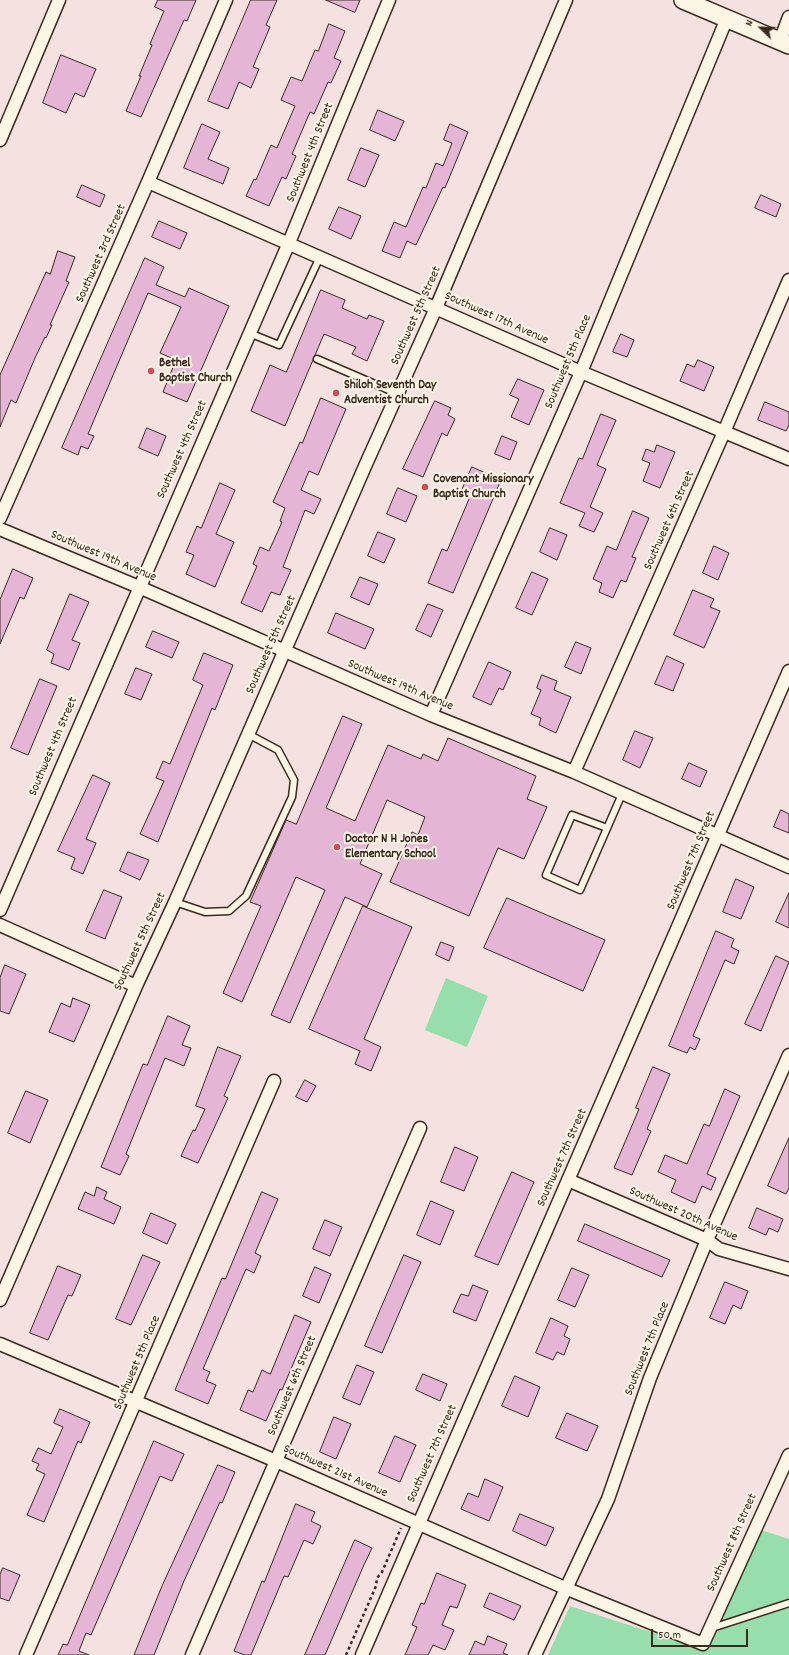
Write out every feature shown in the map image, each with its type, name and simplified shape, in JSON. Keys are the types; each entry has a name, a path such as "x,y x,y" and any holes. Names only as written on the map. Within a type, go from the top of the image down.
{"main road":[{"path":"683,0 785,43"}],"street":[{"path":"0,140 59,0"},
{"name":"Southwest 3rd Street","path":"0,518 148,182 226,0"},
{"name":"Southwest 4th Street","path":"0,910 139,586 288,245 389,0"},
{"name":"Southwest 5th Street","path":"0,1300 136,986 175,902 436,308 566,0"},
{"path":"785,43 789,17"},
{"name":"Southwest 5th Place","path":"431,715 581,372 727,18"},
{"name":"Southwest 17th Avenue","path":"148,182 319,259 436,308 581,372 789,459"},
{"name":"Southwest 6th Street","path":"574,772 724,432 789,280"},
{"name":"Southwest 19th Avenue","path":"0,529 139,586 431,715 574,772 718,837 789,867"},
{"name":"Southwest 7th Street","path":"362,1655 789,671"},
{"path":"0,926 136,986"},
{"name":"Southwest 7th Place","path":"535,1655 608,1499 650,1378 707,1240 789,1055"},
{"name":"Southwest 5th Place","path":"26,1655 274,1081"},
{"name":"Southwest 6th Street","path":"192,1655 420,1128"},
{"name":"Southwest 20th Avenue","path":"568,1180 707,1240 719,1249 789,1269"},
{"name":"Southwest 21st Avenue","path":"0,1344 276,1461 566,1588 703,1644"},
{"name":"Southwest 8th Street","path":"703,1644 789,1454"}],"lane":[{"path":"249,333 279,345 319,259"},
{"path":"317,359 398,394"},
{"path":"175,902 205,912 229,911 246,896 292,797 294,780 278,750 248,734"},
{"path":"607,828 572,815 546,875 580,890 622,794"},
{"path":"710,1628 789,1603"}],"path":[{"path":"346,1655 376,1586 377,1578 382,1572 401,1527"}],"green space":[{"path":"446,978 488,996 467,1047 425,1030"},
{"path":"761,1530 789,1539 789,1655 548,1655 570,1606 638,1628 706,1647"}],"building":[{"path":"158,0 196,0 187,21 184,20 141,117 126,111 141,76 139,76 152,45 150,44 164,11 155,7"},
{"path":"251,0 277,0 266,25 270,27 253,67 259,69 251,88 239,82 228,109 208,101"},
{"path":"326,0 360,0 355,12"},
{"path":"329,24 345,31 334,58 341,61 331,83 328,82 314,114 310,112 292,154 296,156 286,179 282,177 269,206 246,196 254,179 256,180 271,145 277,148 295,106 281,100 291,77 302,81 315,50 318,51"},
{"path":"61,55 96,69 84,97 75,93 66,113 43,103"},
{"path":"378,110 404,121 395,141 370,130"},
{"path":"202,124 220,132 208,159 229,168 223,184 184,168"},
{"path":"450,124 468,132 445,188 443,187 416,245 407,241 400,258 382,251 394,222 406,227 423,187 426,188 436,163 443,166 452,143 444,140"},
{"path":"361,148 379,155 365,187 348,180"},
{"path":"82,185 105,195 100,207 77,197"},
{"path":"761,195 781,204 776,217 755,208"},
{"path":"339,207 361,216 351,239 329,229"},
{"path":"159,221 187,233 180,249 152,237"},
{"path":"58,251 75,257 66,281 69,282 50,325 52,325 35,358 16,403 11,400 0,427 0,375 46,272 50,274"},
{"path":"145,258 164,267 156,285 185,297 189,288 229,306 187,402 163,392 176,360 160,353 181,307 148,293 88,434 94,436 88,449 81,446 78,455 62,448"},
{"path":"321,290 345,300 342,308 367,319 369,315 384,321 367,361 352,354 356,347 324,334 285,426 251,411 270,365 286,372"},
{"path":"621,334 634,340 627,357 613,352"},
{"path":"698,360 714,367 704,391 680,381 687,364 694,367"},
{"path":"518,379 544,390 529,425 511,417 519,399 510,395"},
{"path":"321,398 346,409 318,475 309,471 301,490 321,499 314,514 305,510 283,567 291,570 280,595 271,592 262,612 241,603 257,566 253,564 260,547 269,551 282,522 280,521 285,508 273,502 300,442 302,443"},
{"path":"435,401 451,408 448,415 455,419 447,436 442,433 423,477 403,469"},
{"path":"765,402 789,412 789,425 786,431 758,420"},
{"path":"601,414 616,420 597,465 606,469 590,507 603,513 594,532 579,526 585,513 560,503 579,458 582,459"},
{"path":"147,428 166,436 158,456 139,448"},
{"path":"502,436 517,442 510,460 495,454"},
{"path":"657,445 675,452 660,488 643,481 650,463 642,460 646,449 654,452"},
{"path":"472,467 501,480 453,593 428,583 442,549 447,551 469,499 460,495"},
{"path":"220,483 235,490 216,534 234,542 215,587 186,574 194,555 186,552 197,526 201,528"},
{"path":"398,488 417,496 406,522 387,514"},
{"path":"633,511 649,518 632,557 636,558 626,582 621,580 613,598 599,592 602,583 593,579 607,546 616,550"},
{"path":"550,528 567,535 557,560 540,552"},
{"path":"378,532 395,539 384,563 368,556"},
{"path":"714,546 729,553 718,580 703,573"},
{"path":"13,569 33,578 24,599 20,597 0,644 0,600"},
{"path":"532,572 548,579 532,615 516,608"},
{"path":"360,577 378,584 369,605 351,597"},
{"path":"693,590 714,599 710,607 720,611 704,648 674,635"},
{"path":"70,594 89,602 72,640 80,643 69,670 51,663 54,654 47,650"},
{"path":"428,604 443,610 431,637 416,630"},
{"path":"336,613 374,629 365,649 328,633"},
{"path":"153,631 179,642 172,658 146,647"},
{"path":"576,642 591,648 581,674 565,667"},
{"path":"204,653 233,665 215,710 212,708 158,842 140,834 164,781 156,778 163,761 170,764 203,685 193,680"},
{"path":"667,656 684,664 673,691 655,684"},
{"path":"489,662 511,672 503,690 499,688 491,705 473,697"},
{"path":"136,668 152,674 141,700 125,694"},
{"path":"542,675 557,681 554,690 571,697 556,733 539,725 541,718 531,714 541,690 537,688"},
{"path":"40,679 57,686 28,755 11,748"},
{"path":"343,716 362,724 326,808 355,821 388,745 421,759 423,754 438,761 448,738 536,776 527,799 547,807 524,859 498,848 469,916 390,882 412,832 418,835 425,817 387,800 360,864 382,874 367,907 345,897 290,1023 271,1015 325,890 296,877 242,1002 223,993 261,906 250,902 286,820 296,824"},
{"path":"635,731 653,738 640,768 623,760"},
{"path":"689,763 707,771 700,787 682,779"},
{"path":"93,775 110,783 86,839 96,843 83,874 71,869 75,858 58,851"},
{"path":"781,810 789,814 789,833 774,827"},
{"path":"128,852 149,860 140,880 120,871"},
{"path":"736,879 754,887 741,919 723,912"},
{"path":"104,890 122,897 105,939 86,931"},
{"path":"789,893 789,928 776,922"},
{"path":"507,898 605,940 583,991 484,948"},
{"path":"363,906 412,927 364,1039 381,1047 371,1071 355,1064 360,1051 309,1029"},
{"path":"716,931 734,939 731,947 739,951 734,964 725,960 693,1036 700,1039 695,1050 690,1047 687,1053 669,1046"},
{"path":"441,942 454,947 449,961 436,955"},
{"path":"776,956 789,962 761,1031 745,1024"},
{"path":"5,965 26,974 9,1014 0,1011 0,978"},
{"path":"73,998 90,1005 74,1042 49,1032 61,1003 70,1007"},
{"path":"168,1016 190,1026 182,1045 191,1048 184,1066 165,1058 126,1154 129,1156 120,1175 101,1167 143,1064 147,1065"},
{"path":"218,1047 241,1056 224,1096 228,1098 198,1163 181,1156 205,1109 196,1106"},
{"path":"653,1067 670,1074 647,1129 651,1131 632,1175 614,1168 639,1109 636,1108"},
{"path":"305,1080 316,1086 307,1102 296,1097"},
{"path":"725,1089 740,1096 707,1174 716,1178 711,1190 702,1186 695,1203 671,1192 676,1180 658,1172 665,1155 687,1164 704,1124 709,1126"},
{"path":"26,1091 48,1100 30,1143 8,1133"},
{"path":"789,1138 789,1188 786,1194 768,1186"},
{"path":"455,1147 478,1157 464,1191 441,1182"},
{"path":"512,1172 534,1182 498,1265 475,1256"},
{"path":"97,1187 107,1192 104,1199 121,1207 114,1224 78,1209 85,1192 94,1196"},
{"path":"262,1192 278,1199 255,1253 261,1256 254,1273 246,1269 203,1369 210,1372 206,1381 216,1385 208,1404 175,1390 222,1278 225,1279"},
{"path":"431,1201 454,1211 440,1245 417,1235"},
{"path":"757,1208 783,1219 778,1232 769,1228 766,1235 749,1228"},
{"path":"151,1213 176,1224 167,1244 143,1233"},
{"path":"325,1220 342,1227 330,1256 313,1249"},
{"path":"585,1224 670,1260 662,1277 578,1241"},
{"path":"143,1255 160,1262 131,1325 116,1319"},
{"path":"404,1255 421,1262 382,1353 365,1346"},
{"path":"58,1266 81,1275 72,1296 68,1295 48,1340 30,1333"},
{"path":"315,1267 331,1274 319,1303 303,1296"},
{"path":"572,1268 589,1275 575,1307 558,1300"},
{"path":"725,1282 748,1291 741,1309 733,1305 725,1324 710,1318"},
{"path":"473,1285 488,1291 476,1321 453,1312 461,1294 468,1296"},
{"path":"295,1315 311,1322 282,1390 280,1389 266,1421 240,1410 248,1390 253,1392 262,1370 270,1374"},
{"path":"551,1318 568,1326 564,1336 570,1339 564,1355 557,1352 553,1360 536,1353"},
{"path":"357,1365 374,1372 360,1405 343,1398"},
{"path":"423,1374 447,1384 440,1401 416,1390"},
{"path":"515,1376 540,1387 528,1417 502,1406"},
{"path":"60,1409 90,1422 81,1443 78,1441 44,1522 27,1515 45,1474 36,1470 39,1464 32,1461 38,1448 51,1454 63,1427 54,1423"},
{"path":"567,1413 598,1426 587,1451 556,1438"},
{"path":"334,1417 351,1424 336,1459 320,1452"},
{"path":"395,1436 416,1445 400,1482 379,1473"},
{"path":"154,1441 184,1454 172,1481 160,1476 91,1635 86,1633 79,1651 89,1655 58,1655 63,1644 67,1645"},
{"path":"218,1465 235,1472 222,1503 220,1502 184,1581 154,1655 134,1655 162,1586"},
{"path":"485,1479 503,1487 489,1521 461,1509 468,1493 478,1497"},
{"path":"296,1504 315,1512 311,1521 321,1526 313,1544 304,1540 288,1577 284,1576 251,1655 245,1655 234,1651 262,1581 264,1582"},
{"path":"520,1514 554,1528 546,1546 513,1531"},
{"path":"355,1540 372,1548 325,1655 305,1655"},
{"path":"3,1568 20,1575 9,1601 0,1598 0,1575"},
{"path":"437,1573 466,1585 457,1608 450,1606 442,1625 454,1630 445,1650 433,1645 428,1655 405,1655 417,1627 412,1625 421,1603 424,1604"},
{"path":"490,1593 521,1606 514,1620 484,1607"},
{"path":"488,1636 507,1644 503,1653 508,1655 469,1655 475,1641 484,1645"}],"place":[{"name":"Bethel Baptist Church","path":"151,371"},
{"name":"Shiloh Seventh Day Adventist Church","path":"336,393"},
{"name":"Covenant Missionary Baptist Church","path":"425,487"},
{"name":"Doctor N H Jones Elementary School","path":"337,847"}]}
